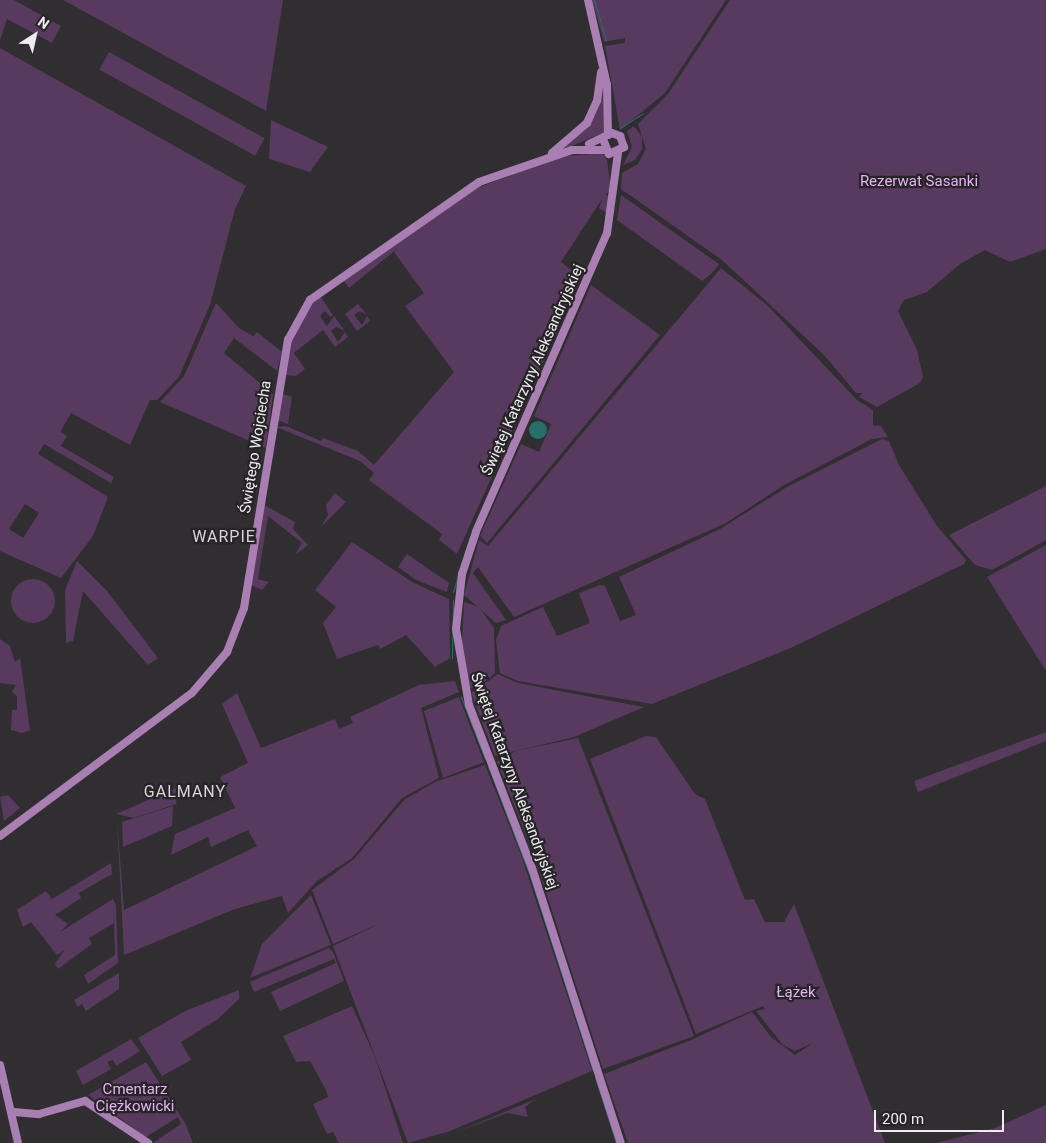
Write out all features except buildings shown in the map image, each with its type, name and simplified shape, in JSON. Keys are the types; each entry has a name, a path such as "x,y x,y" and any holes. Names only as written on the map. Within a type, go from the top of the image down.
{"street":[{"path":"588,0 602,61 610,114 617,134"},
{"path":"537,161 568,143 587,123 600,93 602,61"},
{"path":"606,137 610,114"},
{"name":"Świętego Wojciecha","path":"0,836 192,693 227,652 244,608 288,340 304,306 458,194 537,161 581,148 617,134"},
{"name":"Świętej Katarzyny Aleksandryjskiej","path":"617,134 624,143 618,153 612,215 603,245 470,547 459,589 456,629 469,705 532,868 621,1143"},
{"name":"Świętej Katarzyny Aleksandryjskiej","path":"606,137 606,152 615,176"},
{"name":"Świętego Wojciecha","path":"581,148 618,153"},
{"path":"0,1065 14,1112 18,1143"},
{"path":"14,1112 38,1114 71,1102 88,1102 148,1143"}],"green space":[{"path":"0,0 14,0 61,26 52,43 7,19 0,40"},
{"path":"63,0 283,0 266,111"},
{"path":"592,0 726,0 665,93 620,130 605,46 625,43 625,38 604,42"},
{"name":"Rezerwat Sasanki","path":"730,0 1046,0 1046,249 1010,262 985,250 960,264 927,292 904,300 898,311 917,350 923,377 920,383 877,407 859,397 863,393 856,393 824,355 722,260 621,189 622,173 638,164 646,149 638,124 668,94"},
{"path":"0,48 246,186 235,209 210,305 179,377 157,400 150,400 130,445 71,413 63,427 61,432 67,436 61,446 114,477 111,483 44,444 38,454 108,497 93,536 61,578 0,551","holes":["25,504 39,513 23,538 9,529"]},
{"path":"109,52 265,138 255,156 99,69"},
{"path":"603,81 605,132 562,150 590,124"},
{"path":"271,120 328,147 310,172 269,159"},
{"path":"634,126 642,137 642,149 635,160 623,165 632,147 627,131"},
{"path":"602,153 607,160 611,190 606,194 609,197 607,213 599,208 602,199 561,262 581,278 457,554 439,540 442,534 369,480 374,473 360,461 276,427 286,426 321,441 323,438 358,451 374,465 454,372 405,306 424,293 394,252 398,248 349,288 343,280 476,188 566,156"},
{"path":"621,195 719,264 712,273 702,281 617,220"},
{"path":"721,268 768,306 857,400 873,410 873,425 881,426 888,437 872,439 784,485 726,523 514,617 478,567 473,573 506,620 496,623 464,595 479,540 488,546"},
{"path":"591,285 660,335 487,543 480,536 521,444 539,452 551,424 534,416"},
{"path":"320,296 333,315 330,317 325,311 320,316 327,326 334,316 345,331 336,327 331,331 338,342 345,332 348,337 335,347 323,330 294,353 305,369 296,376 285,375 289,345 308,308"},
{"path":"216,303 239,328 253,336 257,332 282,352 277,371 234,338 224,353 273,394 266,448 160,402 184,376"},
{"path":"358,304 367,315 360,311 354,315 362,325 367,316 370,321 357,331 345,314"},
{"path":"281,393 292,397 288,424 277,420"},
{"path":"882,439 889,441 899,465 937,526 966,560 964,564 793,647 652,704 518,681 500,673 496,640 501,626 543,607 557,636 590,623 579,593 600,585 605,586 620,621 636,615 619,577 720,529 787,487"},
{"path":"1046,486 1046,540 992,570 975,565 949,535"},
{"path":"335,493 346,502 321,527 328,515 326,505"},
{"path":"264,505 295,522 293,529 308,545 295,555 302,543 268,516 258,579 269,582 262,590 251,585"},
{"path":"352,542 412,582 449,599 450,658 435,667 406,635 380,649 378,645 337,659 323,623 336,607 315,590"},
{"path":"1046,545 1046,671 987,577"},
{"path":"407,554 449,583 447,592 416,580 398,567"},
{"path":"77,561 107,591 158,658 148,665 83,591 73,641 66,643 65,590"},
{"path":"37,579 49,585 54,592 54,610 49,617 42,622 29,623 21,620 14,613 11,597 14,589 21,582"},
{"path":"464,602 479,607 494,628 495,673 479,687 469,688 462,641"},
{"path":"0,639 10,646 15,662 20,658 30,730 22,733 11,730 12,710 17,710 17,696 12,692 16,685 0,683"},
{"path":"498,674 518,683 644,707 574,737 495,756 471,693"},
{"path":"455,681 459,692 421,708 439,778 402,798 352,858 317,881 288,913 282,896 235,909 124,955 117,820 124,910 257,846 248,830 211,847 208,837 171,855 175,834 235,808 220,777 248,763 222,704 237,693 261,748 335,719 339,729 353,723 350,717 419,685"},
{"path":"459,697 484,762 443,778 424,711"},
{"path":"1046,732 1046,741 918,792 914,781"},
{"name":"Łążek","path":"646,736 656,737 695,794 705,799 745,900 754,899 765,922 784,922 794,904 885,1143 628,1143 604,1074 691,1040 752,1012 771,1037 795,1055 813,1043 795,1051 783,1045 756,1011 765,1009 763,1006 696,1034 590,759"},
{"path":"578,738 694,1036 603,1069 534,855 497,762 515,751"},
{"path":"485,765 521,855 592,1071 450,1131 408,1143 333,946 383,922 333,944 312,890 354,859 404,800 435,782"},
{"path":"178,787 176,804 134,818 116,814"},
{"path":"8,795 20,808 4,821 0,797"},
{"path":"173,806 172,826 123,847 122,822"},
{"path":"111,863 112,874 79,893 81,898 55,915 68,924 60,932 113,899 116,905 118,963 88,984 84,975 115,955 114,923 89,938 92,944 58,969 55,964 65,949 57,955 31,922 23,927 17,910 46,891 52,899"},
{"path":"311,895 331,945 250,978 262,944"},
{"path":"329,948 333,952 344,981 280,1011 271,992 336,963 334,959 254,992 250,982"},
{"path":"119,973 119,989 86,1011 82,1004 78,1007 74,1000"},
{"path":"239,990 239,999 218,1019 181,1042 191,1060 162,1076 138,1038 185,1011"},
{"path":"352,1006 375,1057 403,1143 339,1143 333,1132 327,1134 313,1104 328,1097 326,1090 310,1061 296,1062 283,1036"},
{"path":"131,1039 140,1051 116,1066 113,1060 107,1062 111,1069 83,1085 76,1071"},
{"name":"Cmentarz Ciężkowicki","path":"146,1062 185,1123 193,1143 153,1143 181,1124 178,1117 146,1137 88,1095"},
{"path":"536,1099 525,1107 528,1117 507,1113 454,1133"},
{"path":"1046,1105 1046,1143 936,1143 995,1128"}],"water":[{"path":"534,421 542,421 547,426 545,437 534,439 529,434 529,426"}],"waterway":[{"path":"594,0 606,40"},
{"path":"620,128 643,113"},
{"path":"473,530 532,395"},
{"path":"453,592 470,536"},
{"path":"452,658 453,600"},
{"path":"461,697 485,759"},
{"path":"488,766 530,876 593,1071"},
{"path":"595,1077 616,1143"}],"district":[{"name":"WARPIE","path":"224,537"},
{"name":"GALMANY","path":"185,792"}]}
